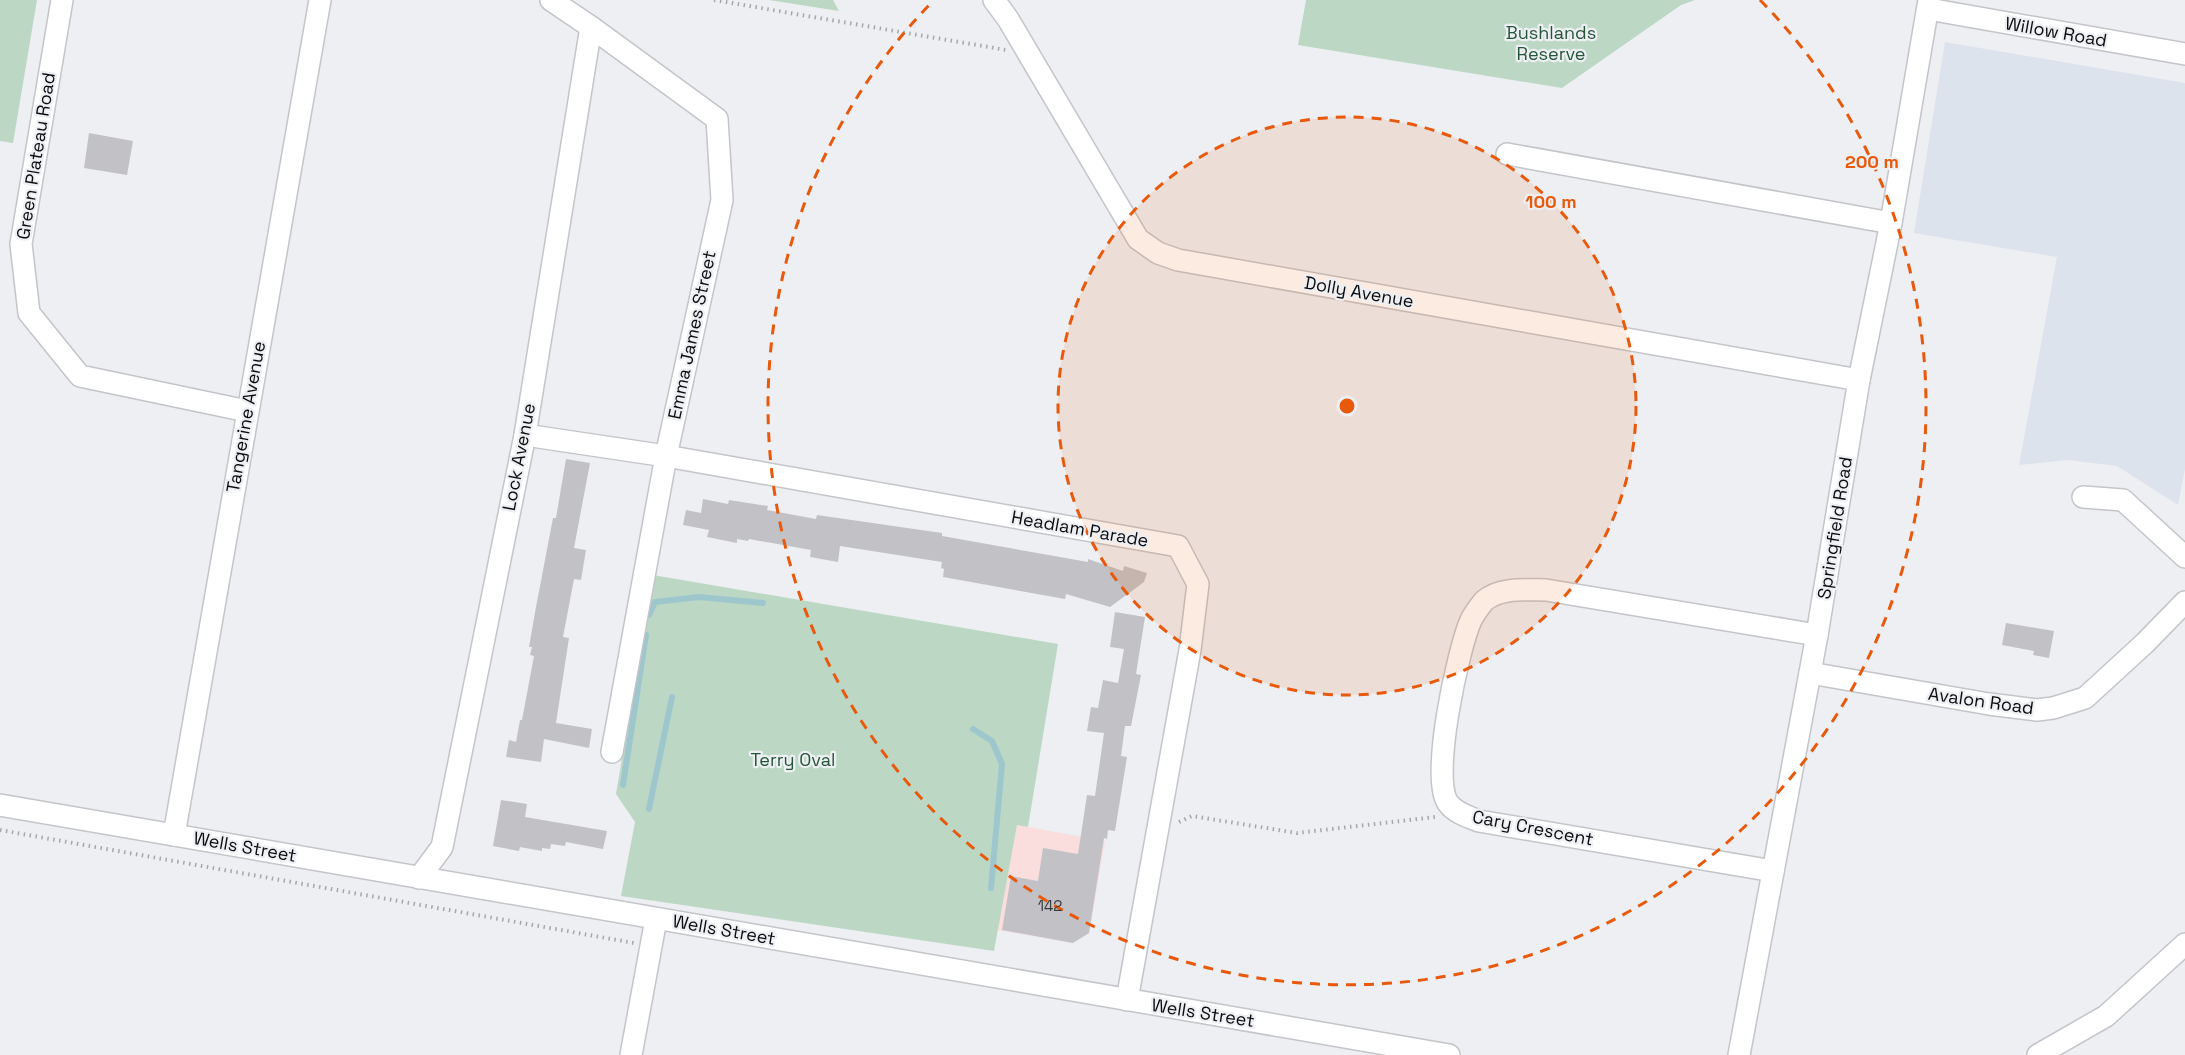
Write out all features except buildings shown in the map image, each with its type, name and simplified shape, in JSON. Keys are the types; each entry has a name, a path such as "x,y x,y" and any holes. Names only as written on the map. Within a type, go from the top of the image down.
{"street":[{"name":"Green Plateau Road","path":"62,0 21,244 29,313 80,376 247,411"},
{"name":"Tangerine Avenue","path":"174,835 320,0"},
{"name":"Emma James Street","path":"551,0 717,119 722,200 666,456 612,752"},
{"name":"Dolly Avenue","path":"994,0 1012,9 1028,52 1138,239 1158,253 1178,260 1859,380"},
{"name":"Willow Road","path":"1929,4 2185,54"},
{"name":"Springfield Road","path":"1739,1055 1817,635 1859,380 1891,223 1929,4"},
{"name":"Lock Avenue","path":"419,878 442,847 525,435 591,27"},
{"path":"1507,154 1891,223"},
{"name":"Headlam Parade","path":"525,435 666,456 1178,546 1198,584 1190,650 1127,1000"},
{"path":"2083,497 2123,500 2185,557"},
{"name":"Cary Crescent","path":"1773,871 1479,821 1461,814 1448,804 1442,789 1444,735 1461,650 1472,619 1485,600 1511,589 1546,590 1817,635"},
{"name":"Avalon Road","path":"1810,673 1989,704 2037,710 2053,708 2085,698 2145,643 2185,602"},
{"name":"Wells Street","path":"0,805 1449,1055"},
{"path":"631,1055 656,919"},
{"path":"2038,1055 2106,1016 2185,944"}],"path":[{"path":"714,0 993,50 1028,52"},
{"path":"1155,836 1192,816 1296,833 1461,814"},
{"path":"0,830 348,890 409,904 636,944"}],"shaded area":[{"path":"1945,42 2185,83 2185,469 2178,505 2117,466 2068,460 2019,465 2057,257 1914,233"},
{"path":"1017,825 1105,841 1089,933 1073,943 997,930"}],"green space":[{"path":"0,0 37,0 13,143 0,141"},
{"path":"769,0 833,0 839,11"},
{"name":"Bushlands Reserve","path":"1306,0 1695,0 1681,5 1562,88 1298,45"},
{"name":"Terry Oval","path":"653,575 1058,644 1028,827 1017,825 994,951 621,896 635,822 616,794"}],"waterway":[{"path":"649,615 655,602 699,597 763,603"},
{"path":"623,785 646,635"},
{"path":"649,809 672,697"},
{"path":"973,729 992,741 1002,764 991,888"}]}
